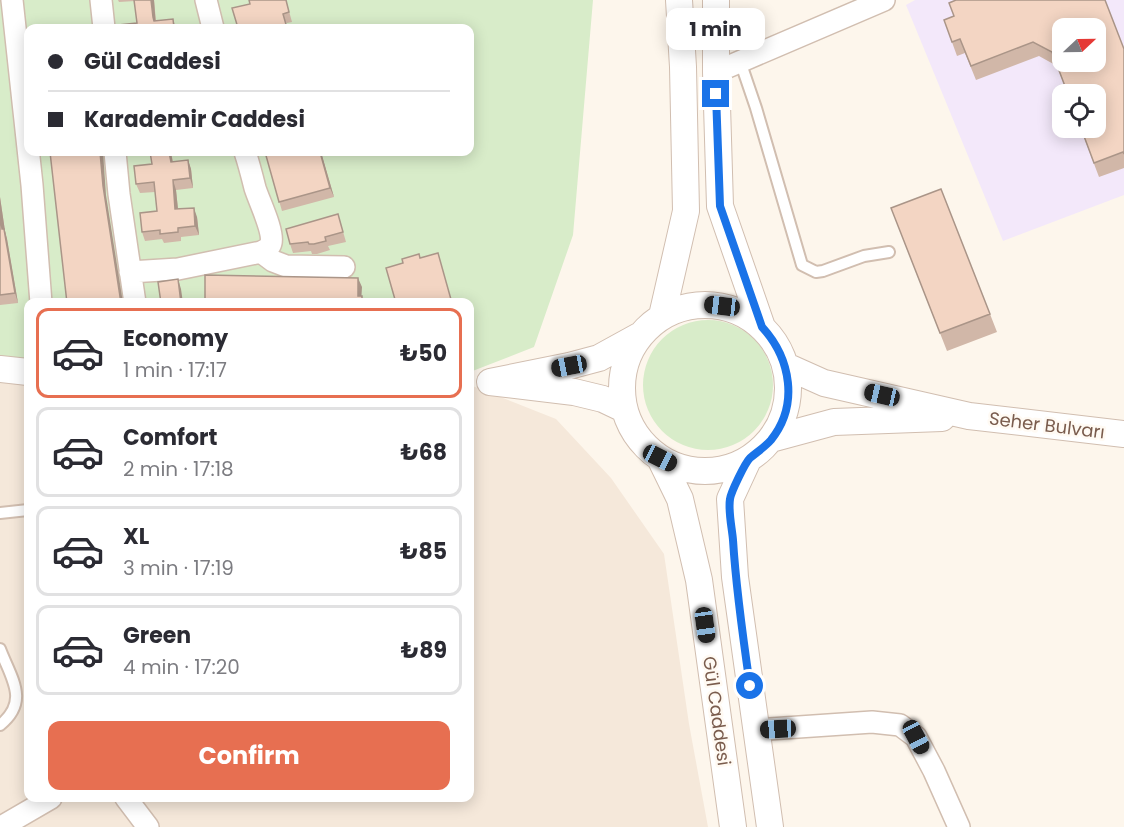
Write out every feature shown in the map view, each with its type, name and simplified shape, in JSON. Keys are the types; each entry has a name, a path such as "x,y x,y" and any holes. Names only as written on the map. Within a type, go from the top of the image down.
{"street":[{"path":"12,0 24,111"},
{"path":"101,0 104,24"},
{"path":"206,0 212,24"},
{"path":"662,316 686,211 679,0"},
{"path":"716,0 720,206 762,327"},
{"path":"716,72 884,0"},
{"path":"29,156 41,298"},
{"path":"116,156 134,298"},
{"path":"130,272 178,269 261,252 271,244 246,156"},
{"path":"261,252 273,261 286,266 344,267"},
{"path":"706,304 736,310 762,327 772,338 786,366 788,381 785,412 771,440 748,460 734,467 704,472 688,470 660,458 648,449 630,424 621,394 623,371 631,349 639,336 662,316 676,309 706,304"},
{"path":"480,382 569,366 598,358 639,336"},
{"name":"Seher Bulvarı","path":"786,366 824,383 969,416 1124,434"},
{"path":"0,369 24,372"},
{"path":"480,382 574,392 603,399 624,409"},
{"name":"Seher Bulvarı","path":"771,440 834,422 969,416"},
{"name":"Gül Caddesi","path":"660,458 680,499 699,580 733,827"},
{"name":"Gül Caddesi","path":"748,460 730,499 735,577 770,827"},
{"path":"756,730 872,723 900,725 916,737 959,827"},
{"path":"2,827 44,802"},
{"path":"129,802 148,827"}],"lane":[{"path":"740,61 802,265 816,272 864,256 889,252"},
{"path":"0,513 24,510"},
{"path":"0,649 18,695 14,711 0,725"}],"shaded area":[{"path":"915,0 1124,0 1124,195 1003,241 906,5"},
{"path":"0,370 24,373 24,802 474,802 474,387 556,419 611,478 664,554 689,724 708,827 0,827"}],"green space":[{"path":"0,0 593,0 573,235 534,347 474,370 474,298 24,298 24,373 0,370"},
{"path":"708,320 733,325 754,339 768,360 773,385 768,410 754,431 733,445 708,450 683,445 662,431 648,410 643,385 648,360 662,339 683,325"}],"building":[{"path":"134,0 151,0 154,21 173,19 174,24 128,24 137,23"},
{"path":"249,0 286,0 289,12 283,14 286,24 237,24 232,8 250,4"},
{"path":"956,0 1105,0 1124,49 1124,154 1123,152 1094,163 1085,138 1106,138 1106,84 1064,84 1060,72 1106,72 1106,18 1052,18 1052,52 1033,42 971,66 960,39 952,42 944,20 954,16 949,3"},
{"path":"50,156 100,156 120,298 66,298"},
{"path":"151,156 170,156 171,162 188,160 190,178 173,180 175,209 194,208 195,226 178,228 178,232 160,234 160,230 142,232 140,213 157,211 154,182 136,184 134,166 152,164"},
{"path":"266,156 321,156 330,188 279,202"},
{"path":"941,189 990,314 940,333 891,208"},
{"path":"0,213 15,293 0,295"},
{"path":"338,214 343,232 325,237 326,241 314,244 308,242 290,244 286,229"},
{"path":"438,253 451,298 395,298 386,268 403,263 402,259 419,254 420,258"},
{"path":"205,275 358,278 358,296 362,296 362,298 205,298"},
{"path":"178,279 180,298 160,298 158,282"}],"route":[{"path":"716,94 720,206 762,327 780,352 786,366 788,381 785,412 779,426 771,440 748,460 730,499 735,577 750,686"}]}
